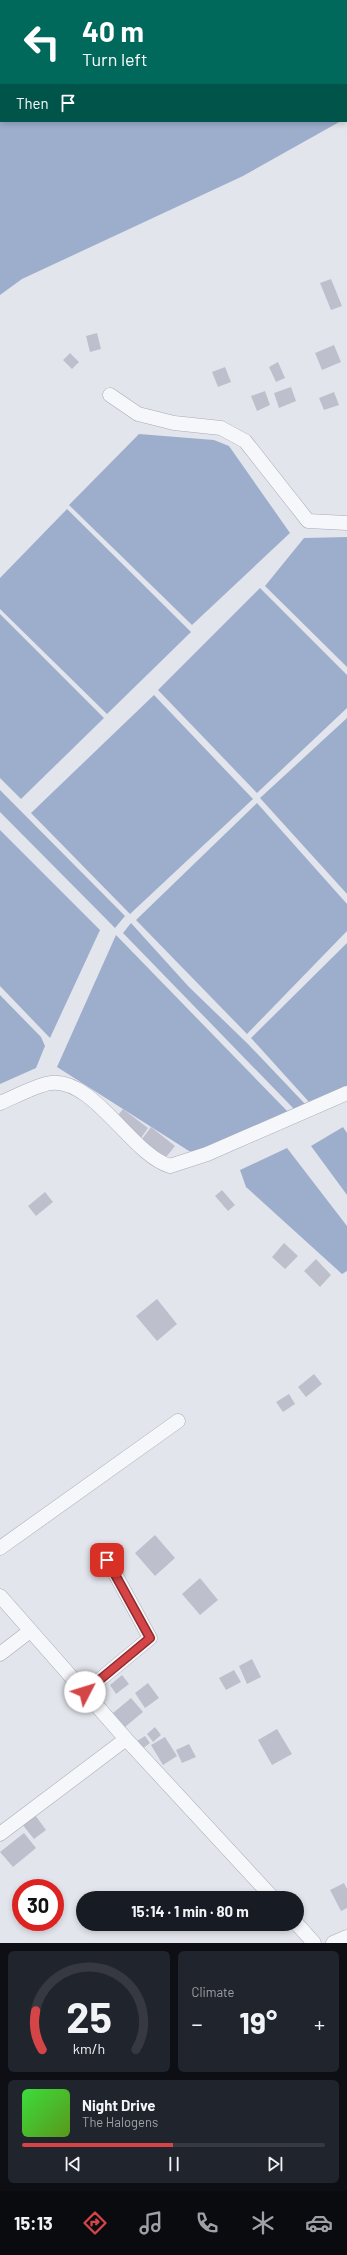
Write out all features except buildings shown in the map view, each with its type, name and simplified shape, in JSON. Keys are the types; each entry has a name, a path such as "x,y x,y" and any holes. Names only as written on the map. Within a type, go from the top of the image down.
{"street":[{"path":"110,395 138,414 174,423 221,428 245,441 308,521 347,523"},
{"path":"0,1103 50,1083 70,1084 106,1110 138,1144 164,1164 170,1166 207,1154 347,1093"},
{"path":"0,1548 178,1421"},
{"path":"85,1692 150,1638 107,1560"},
{"path":"0,1596 126,1739 266,1891"},
{"path":"0,1654 30,1631"},
{"path":"0,1834 126,1739"},
{"path":"303,1931 314,1943"},
{"path":"333,1943 347,1937"}],"water":[{"path":"0,122 339,122 243,176 22,279 0,295"},
{"path":"139,434 214,440 229,446 290,533 192,625 69,505"},
{"path":"67,509 191,632 107,714 0,609 0,578"},
{"path":"347,537 347,667 265,586 304,538"},
{"path":"260,588 347,675 347,708 257,793 158,690"},
{"path":"0,614 104,718 21,799 0,778"},
{"path":"154,695 253,799 130,914 31,813"},
{"path":"347,718 347,894 260,798"},
{"path":"0,790 125,916 115,928 0,812"},
{"path":"257,803 347,904 347,931 247,1034 136,920"},
{"path":"0,830 100,930 50,1038 0,986"},
{"path":"131,923 189,987 248,1044 306,1105 294,1109 123,933"},
{"path":"116,935 290,1114 204,1152 189,1151 57,1067"},
{"path":"347,943 347,1086 309,1102 251,1038"},
{"path":"0,995 41,1037 45,1046 36,1068 0,1084"},
{"path":"343,1127 347,1133 347,1195 311,1146"},
{"path":"287,1148 347,1226 347,1271 342,1274 246,1187 240,1170"}],"route":[{"path":"85,1692 150,1638 107,1560"}]}
